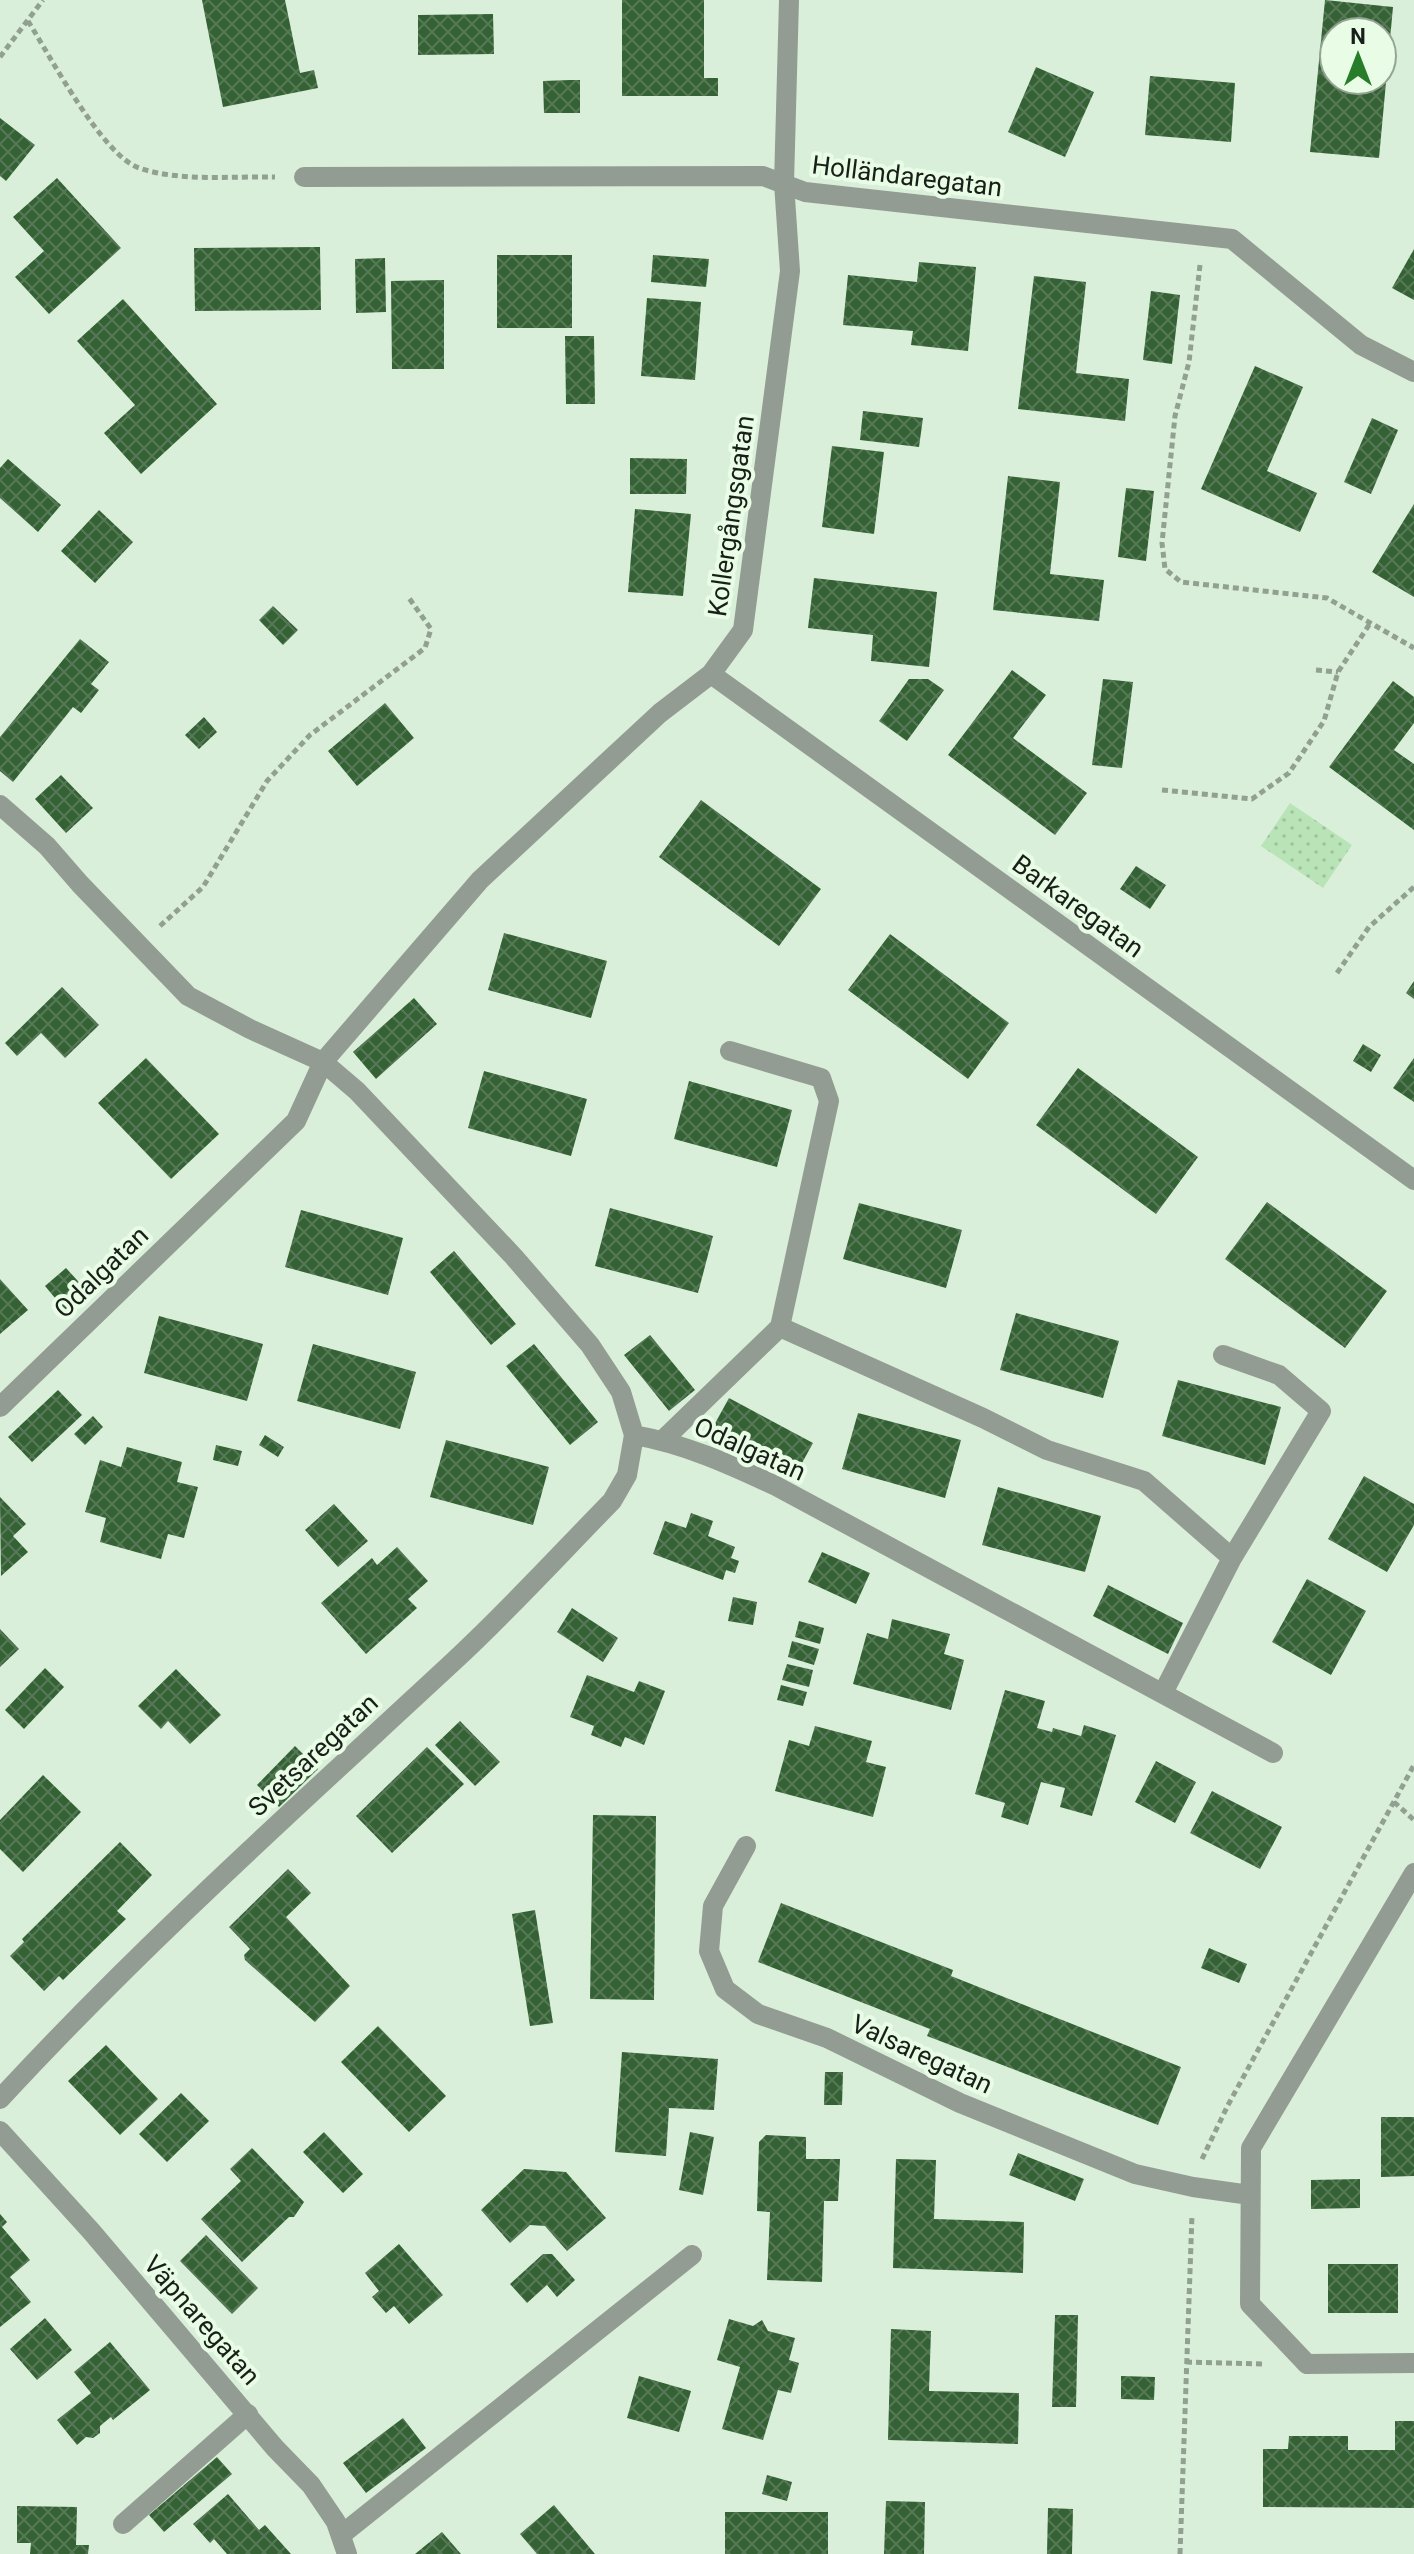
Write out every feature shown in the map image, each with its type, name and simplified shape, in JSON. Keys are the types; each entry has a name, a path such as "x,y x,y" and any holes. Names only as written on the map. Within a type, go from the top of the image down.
{"street":[{"name":"Kollergångsgatan","path":"323,1062 480,880 660,713 711,674 743,630 790,271 784,183 789,0"},
{"name":"Holländaregatan","path":"304,177 763,176 805,192 1232,239 1361,345 1414,372"},
{"name":"Barkaregatan","path":"711,674 1414,1180"},
{"path":"1,808 47,846 188,996 250,1029 323,1062 368,1102 514,1257 590,1345 621,1392 634,1435"},
{"path":"663,1440 780,1327 829,1101 821,1078 730,1051"},
{"name":"Odalgatan","path":"0,1407 296,1121 323,1062"},
{"path":"780,1327 1047,1450 1144,1481 1232,1558"},
{"path":"1163,1693 1232,1558 1321,1411 1279,1375 1223,1355"},
{"name":"Odalgatan","path":"634,1435 663,1440 715,1458 776,1486 1273,1753"},
{"name":"Svetsaregatan","path":"0,2099 43,2052 231,1867 456,1659 612,1501 627,1475 634,1435"},
{"name":"Valsaregatan","path":"746,1846 713,1906 709,1951 725,1989 758,2014 827,2038 960,2103 1135,2174 1250,2195"},
{"path":"1414,1873 1251,2148 1250,2195 1250,2304 1307,2364 1414,2363"},
{"name":"Väpnaregatan","path":"0,2131 311,2485 336,2522 344,2544"},
{"path":"344,2544 692,2255"},
{"path":"123,2524 248,2414"}],"path":[{"path":"0,57 43,0"},
{"path":"28,21 106,144 135,167 187,176 304,177"},
{"path":"1203,236 1189,362 1175,416 1162,543 1165,569 1181,582 1327,598 1414,648"},
{"path":"137,943 174,916 203,887 267,781 310,735 425,648 431,629 409,598"},
{"path":"1162,790 1252,799 1289,773 1324,721 1338,672 1371,622"},
{"path":"1316,670 1338,672"},
{"path":"1337,973 1369,927 1414,887"},
{"path":"1394,1802 1414,1820"},
{"path":"1186,2362 1307,2364"}],"green space":[{"path":"1290,803 1352,845 1323,888 1261,846"}],"building":[{"path":"202,0 285,0 300,73 314,70 318,88 223,107"},
{"path":"622,0 704,0 704,78 718,78 718,96 622,96"},
{"path":"1325,0 1393,7 1392,16 1323,16"},
{"path":"493,14 494,54 418,55 418,15"},
{"path":"1036,67 1094,92 1065,157 1008,132"},
{"path":"1318,71 1318,96 1385,96 1379,158 1310,152"},
{"path":"1150,76 1235,83 1231,142 1145,135"},
{"path":"580,80 580,113 544,113 543,81"},
{"path":"0,118 35,145 6,181 0,176"},
{"path":"57,178 121,248 49,314 15,277 44,251 13,217"},
{"path":"320,247 321,310 195,311 194,248"},
{"path":"1414,249 1414,300 1392,288"},
{"path":"497,255 572,255 572,328 497,328"},
{"path":"653,255 709,259 706,287 651,282"},
{"path":"385,258 386,312 356,313 355,259"},
{"path":"919,262 976,267 968,351 911,345 913,331 843,325 848,275 917,282"},
{"path":"1034,276 1086,282 1076,373 1129,379 1125,421 1018,409"},
{"path":"444,280 444,369 392,369 391,281"},
{"path":"1151,291 1180,295 1172,364 1143,360"},
{"path":"647,298 701,302 695,380 641,376"},
{"path":"123,299 217,404 141,474 104,433 135,405 77,341"},
{"path":"565,336 594,336 595,404 566,404"},
{"path":"1255,366 1303,387 1267,471 1317,493 1300,532 1201,489"},
{"path":"863,411 923,418 919,447 860,440"},
{"path":"1372,418 1398,430 1371,494 1344,482"},
{"path":"832,446 884,452 874,534 822,527"},
{"path":"630,458 687,459 686,494 630,494"},
{"path":"8,459 61,505 38,532 0,498 0,468"},
{"path":"1008,476 1060,482 1050,574 1104,580 1099,621 993,610"},
{"path":"1126,488 1154,491 1146,561 1118,557"},
{"path":"1414,504 1414,597 1372,572"},
{"path":"635,509 691,514 683,596 628,592"},
{"path":"99,510 133,542 95,583 61,551"},
{"path":"814,578 937,592 929,667 871,661 873,635 808,628"},
{"path":"273,606 298,630 283,645 259,620"},
{"path":"80,639 109,662 91,684 99,690 81,713 73,707 13,782 0,771 0,737"},
{"path":"1012,670 1046,695 1013,738 1087,793 1055,835 948,755"},
{"path":"909,679 928,679 944,690 907,741 879,721"},
{"path":"1103,679 1133,682 1122,768 1092,765"},
{"path":"1393,681 1414,697 1414,723 1394,750 1414,764 1414,830 1329,767"},
{"path":"385,703 414,738 357,786 328,751"},
{"path":"204,717 217,732 199,749 185,735"},
{"path":"61,775 93,808 66,833 35,799"},
{"path":"701,800 821,889 779,946 659,857"},
{"path":"1136,866 1166,885 1150,909 1120,889"},
{"path":"504,933 607,961 591,1018 488,990"},
{"path":"890,934 1009,1023 968,1079 848,990"},
{"path":"1414,981 1414,999 1406,993"},
{"path":"62,987 99,1025 65,1058 41,1033 17,1056 5,1043"},
{"path":"414,998 437,1024 376,1079 353,1052"},
{"path":"1363,1044 1381,1055 1371,1072 1353,1061"},
{"path":"146,1058 219,1134 171,1179 98,1103"},
{"path":"1414,1058 1414,1102 1393,1088"},
{"path":"1078,1068 1198,1157 1156,1214 1036,1125"},
{"path":"484,1071 587,1099 571,1156 468,1128"},
{"path":"689,1081 792,1110 777,1167 674,1139"},
{"path":"1267,1202 1387,1291 1345,1348 1225,1259"},
{"path":"859,1203 962,1230 946,1288 843,1259"},
{"path":"610,1208 713,1236 698,1293 595,1266"},
{"path":"301,1210 403,1238 388,1295 285,1267"},
{"path":"454,1251 516,1324 491,1345 430,1272"},
{"path":"66,1268 87,1291 65,1310 45,1286"},
{"path":"0,1279 28,1310 0,1334"},
{"path":"1016,1313 1119,1341 1103,1398 1000,1370"},
{"path":"159,1316 263,1344 247,1401 144,1373"},
{"path":"650,1335 695,1390 669,1411 624,1355"},
{"path":"313,1344 416,1372 400,1429 297,1401"},
{"path":"534,1344 598,1422 570,1445 506,1366"},
{"path":"1178,1380 1281,1407 1265,1465 1162,1436"},
{"path":"58,1390 82,1415 32,1462 8,1437"},
{"path":"729,1398 813,1443 797,1472 713,1427"},
{"path":"858,1413 961,1440 945,1498 842,1469"},
{"path":"93,1416 103,1427 85,1445 74,1434"},
{"path":"265,1435 284,1447 278,1457 259,1445"},
{"path":"446,1440 549,1467 533,1525 430,1497"},
{"path":"216,1445 242,1451 238,1466 213,1460"},
{"path":"127,1447 182,1462 177,1482 198,1487 184,1538 168,1534 161,1559 100,1542 106,1518 85,1512 100,1460 121,1467"},
{"path":"1364,1476 1414,1504 1414,1525 1387,1572 1328,1539"},
{"path":"998,1487 1101,1516 1085,1572 982,1545"},
{"path":"0,1497 26,1524 13,1536 28,1552 1,1576"},
{"path":"334,1504 368,1541 338,1567 305,1530"},
{"path":"691,1513 713,1521 708,1536 735,1547 731,1558 739,1561 735,1573 726,1570 723,1580 653,1554 665,1521 686,1528"},
{"path":"397,1547 428,1581 408,1599 417,1608 366,1654 321,1603 372,1558 377,1565"},
{"path":"822,1552 870,1573 856,1604 808,1582"},
{"path":"1307,1579 1366,1611 1331,1675 1272,1642"},
{"path":"1108,1585 1183,1623 1168,1654 1093,1616"},
{"path":"733,1597 757,1602 753,1625 728,1621"},
{"path":"572,1608 618,1638 603,1662 557,1632"},
{"path":"892,1619 950,1634 944,1654 964,1660 951,1710 853,1684 867,1633 888,1639"},
{"path":"799,1621 824,1628 820,1644 795,1637"},
{"path":"0,1629 19,1649 0,1667"},
{"path":"792,1641 819,1649 814,1665 788,1657"},
{"path":"787,1664 813,1670 809,1687 782,1680"},
{"path":"45,1668 64,1687 24,1729 5,1710"},
{"path":"176,1669 221,1715 190,1744 168,1721 161,1729 138,1706"},
{"path":"587,1675 634,1692 639,1681 665,1691 644,1745 625,1737 621,1747 591,1735 594,1726 570,1717"},
{"path":"781,1685 807,1692 803,1706 777,1700"},
{"path":"1005,1690 1045,1701 1037,1728 1052,1732 1053,1728 1081,1736 1084,1725 1116,1735 1092,1816 1060,1807 1065,1788 1041,1782 1028,1825 1001,1817 1005,1803 975,1794"},
{"path":"460,1721 500,1762 475,1786 435,1745"},
{"path":"815,1726 872,1741 866,1762 886,1767 873,1817 775,1791 789,1740 809,1746"},
{"path":"295,1746 318,1769 279,1807 257,1785"},
{"path":"427,1747 464,1784 392,1853 356,1816"},
{"path":"1156,1761 1196,1782 1175,1823 1135,1802"},
{"path":"43,1775 81,1812 23,1872 0,1849 0,1820"},
{"path":"1212,1791 1282,1827 1260,1869 1190,1833"},
{"path":"593,1815 656,1816 654,2000 590,1999"},
{"path":"120,1842 152,1875 117,1911 126,1919 63,1980 59,1976 44,1991 10,1956 24,1942 22,1939"},
{"path":"288,1869 311,1893 286,1917 350,1986 315,2022 245,1960 244,1955 250,1949 229,1927"},
{"path":"781,1903 953,1970 951,1976 1181,2067 1158,2125 927,2036 930,2029 758,1962"},
{"path":"535,1910 553,2023 530,2026 512,1914"},
{"path":"1209,1948 1247,1964 1239,1983 1201,1968"},
{"path":"378,2026 446,2096 409,2132 341,2062"},
{"path":"106,2045 158,2099 120,2135 68,2081"},
{"path":"622,2052 718,2059 714,2110 669,2108 666,2156 615,2152"},
{"path":"825,2072 843,2072 842,2105 824,2105"},
{"path":"181,2093 209,2121 167,2162 139,2134"},
{"path":"1381,2117 1414,2117 1414,2176 1381,2177"},
{"path":"324,2132 363,2174 343,2193 303,2152"},
{"path":"690,2132 714,2137 703,2195 679,2190"},
{"path":"766,2135 806,2137 806,2159 840,2159 838,2201 824,2201 822,2282 767,2280 770,2212 757,2211 759,2142"},
{"path":"252,2148 304,2202 294,2217 289,2217 242,2262 201,2219 241,2181 230,2169"},
{"path":"1018,2153 1084,2179 1075,2201 1009,2175"},
{"path":"896,2159 936,2160 934,2219 1024,2222 1023,2273 893,2268"},
{"path":"524,2169 566,2172 606,2218 567,2251 545,2226 530,2225 510,2243 481,2210"},
{"path":"1360,2179 1360,2208 1311,2209 1311,2180"},
{"path":"0,2214 7,2222 2,2227 30,2260 10,2277 31,2302 0,2327"},
{"path":"206,2235 258,2288 232,2314 180,2261"},
{"path":"399,2244 443,2295 409,2324 394,2306 386,2313 372,2297 379,2291 365,2273"},
{"path":"543,2254 552,2254 575,2280 557,2297 547,2285 527,2303 510,2284"},
{"path":"1328,2264 1398,2264 1398,2313 1328,2313"},
{"path":"1055,2315 1078,2315 1076,2407 1052,2407"},
{"path":"45,2318 72,2350 37,2380 10,2349"},
{"path":"729,2319 753,2326 762,2320 768,2331 795,2338 789,2360 799,2363 791,2393 778,2390 763,2440 722,2429 740,2367 717,2360"},
{"path":"891,2329 931,2331 929,2391 1019,2393 1018,2444 888,2440"},
{"path":"110,2342 150,2390 113,2420 111,2417 100,2426 100,2433 93,2438 86,2437 77,2445 57,2420 91,2393 74,2372"},
{"path":"639,2376 691,2391 679,2432 627,2418"},
{"path":"1121,2376 1155,2377 1154,2400 1121,2399"},
{"path":"403,2418 426,2448 366,2493 343,2463"},
{"path":"1395,2421 1414,2421 1414,2508 1263,2507 1263,2449 1288,2449 1289,2436 1348,2436 1348,2450 1395,2450"},
{"path":"217,2457 232,2474 164,2532 149,2515"},
{"path":"767,2475 792,2482 787,2501 762,2494"},
{"path":"228,2494 259,2530 265,2525 291,2554 227,2554 214,2539 210,2543 193,2524"},
{"path":"886,2501 925,2502 924,2554 884,2554"},
{"path":"554,2505 595,2554 537,2554 520,2534"},
{"path":"17,2506 77,2507 76,2545 89,2545 88,2554 30,2554 31,2543 17,2543"},
{"path":"1048,2508 1073,2509 1072,2554 1047,2554"},
{"path":"725,2512 828,2512 828,2554 725,2554"},
{"path":"442,2532 461,2554 415,2554"}]}
